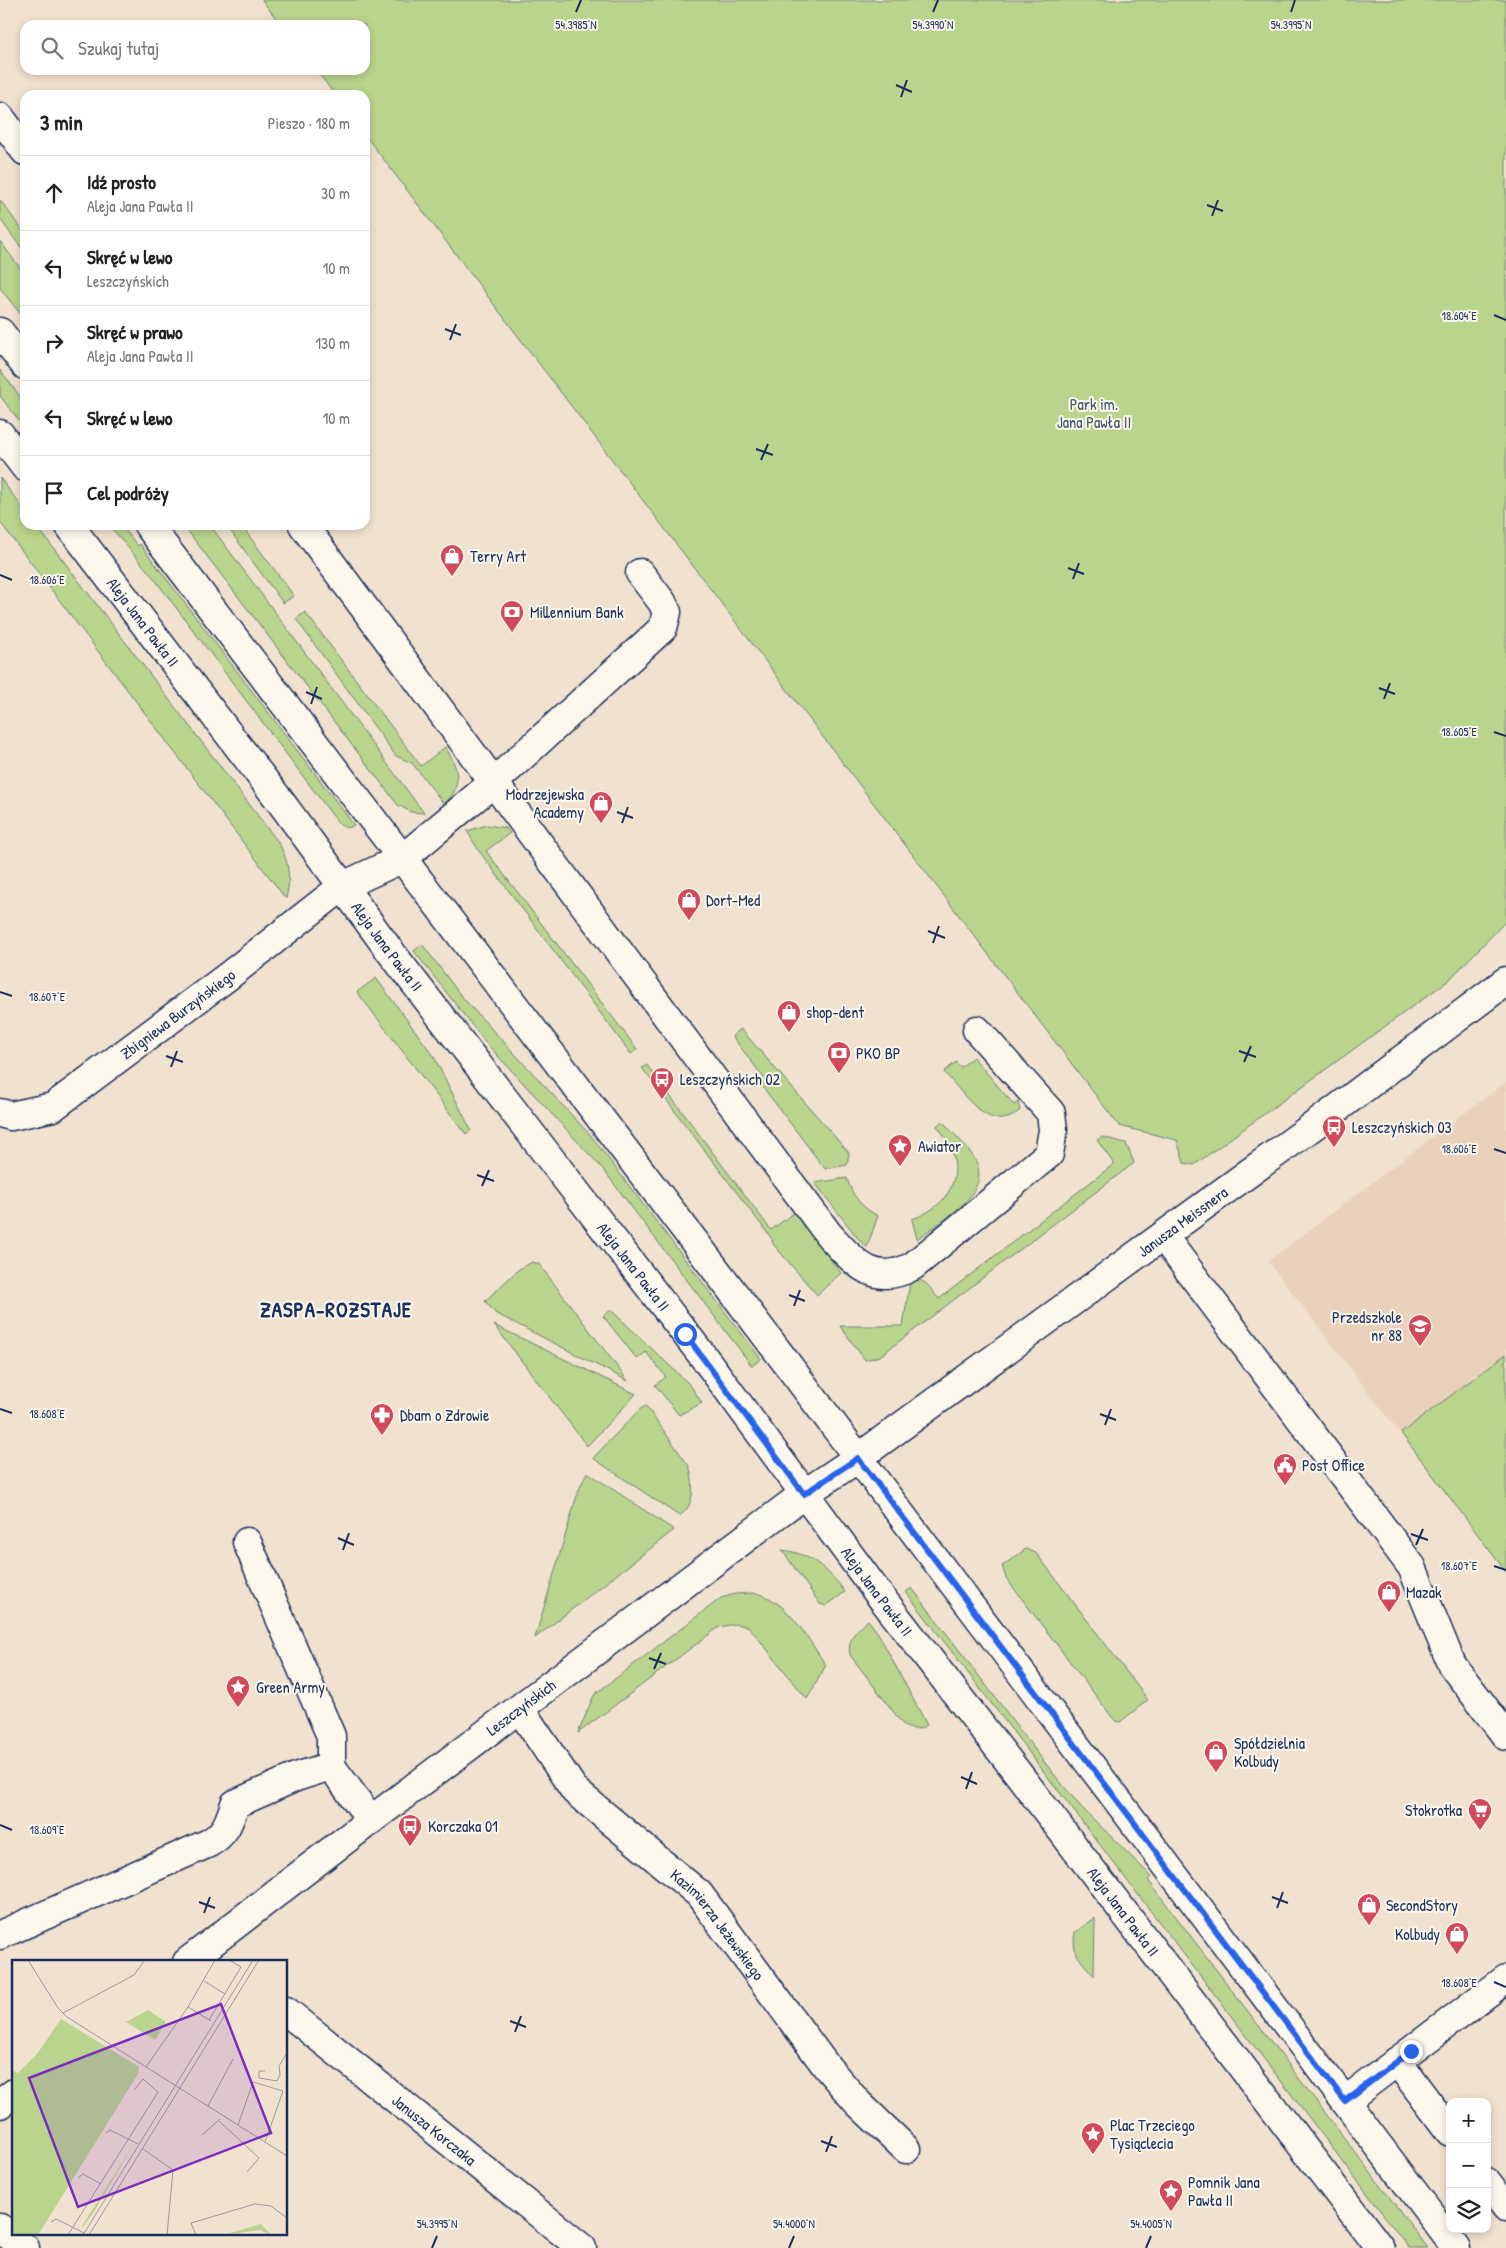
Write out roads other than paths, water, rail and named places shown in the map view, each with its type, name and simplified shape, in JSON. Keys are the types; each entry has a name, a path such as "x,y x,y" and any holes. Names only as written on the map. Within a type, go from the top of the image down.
{"main road":[{"path":"0,117 20,143"},
{"path":"0,332 20,358"},
{"path":"0,434 20,460"},
{"name":"Aleja Jana Pawła II","path":"73,530 343,886 390,951 708,1364 804,1494 1380,2248"},
{"path":"152,530 404,858 1456,2248"},
{"path":"307,530 830,1235 860,1266 875,1272 893,1274 912,1266 1049,1154 1053,1130 1051,1113 977,1030"},
{"name":"Zbigniewa Burzyńskiego","path":"0,1113 11,1116 53,1106 227,977 343,886 404,858 494,782 662,628 666,612 662,602 640,572"},
{"name":"Janusza Meissnera","path":"858,1458 1163,1236 1506,981"},
{"path":"1163,1236 1412,1567 1452,1665 1506,1736"},
{"name":"Leszczyńskich","path":"206,1957 371,1820 804,1494 858,1458"},
{"path":"247,1542 331,1736 331,1766 371,1820"},
{"name":"Kazimierza Jeżewskiego","path":"520,1709 575,1791 699,1894 826,2066 858,2103 906,2149"},
{"path":"0,1935 209,1843 221,1836 230,1821 235,1804 296,1777 331,1766"},
{"path":"1345,2101 1506,1979"},
{"name":"Janusza Korczaka","path":"288,2013 582,2248"},
{"path":"1397,2062 1446,2127"},
{"path":"0,2104 12,2095"},
{"path":"1491,2187 1506,2207"},
{"path":"0,2228 25,2248"}],"place":[{"name":"Terry Art","path":"452,577"},
{"name":"Millennium Bank","path":"512,633"},
{"name":"Modrzejewska Academy","path":"601,824"},
{"name":"Dort-Med","path":"689,921"},
{"name":"shop-dent","path":"789,1033"},
{"name":"PKO BP","path":"839,1074"},
{"name":"Leszczyńskich 02","path":"662,1100"},
{"name":"Leszczyńskich 03","path":"1334,1148"},
{"name":"Awiator","path":"900,1167"},
{"name":"Przedszkole nr 88","path":"1420,1347"},
{"name":"Dbam o Zdrowie","path":"382,1436"},
{"name":"Post Office","path":"1285,1486"},
{"name":"Mazak","path":"1389,1613"},
{"name":"Green Army","path":"238,1708"},
{"name":"Spółdzielnia Kolbudy","path":"1216,1773"},
{"name":"Stokrotka","path":"1480,1831"},
{"name":"Korczaka 01","path":"410,1847"},
{"name":"SecondStory","path":"1369,1926"},
{"name":"Kolbudy","path":"1457,1955"},
{"name":"Plac Trzeciego Tysiąclecia","path":"1093,2155"},
{"name":"Pomnik Jana Pawła II","path":"1171,2212"}],"district":[{"name":"ZASPA-ROZSTAJE","path":"336,1309"}],"park label":[{"name":"Park im. Jana Pawła II","path":"1094,413"}]}
